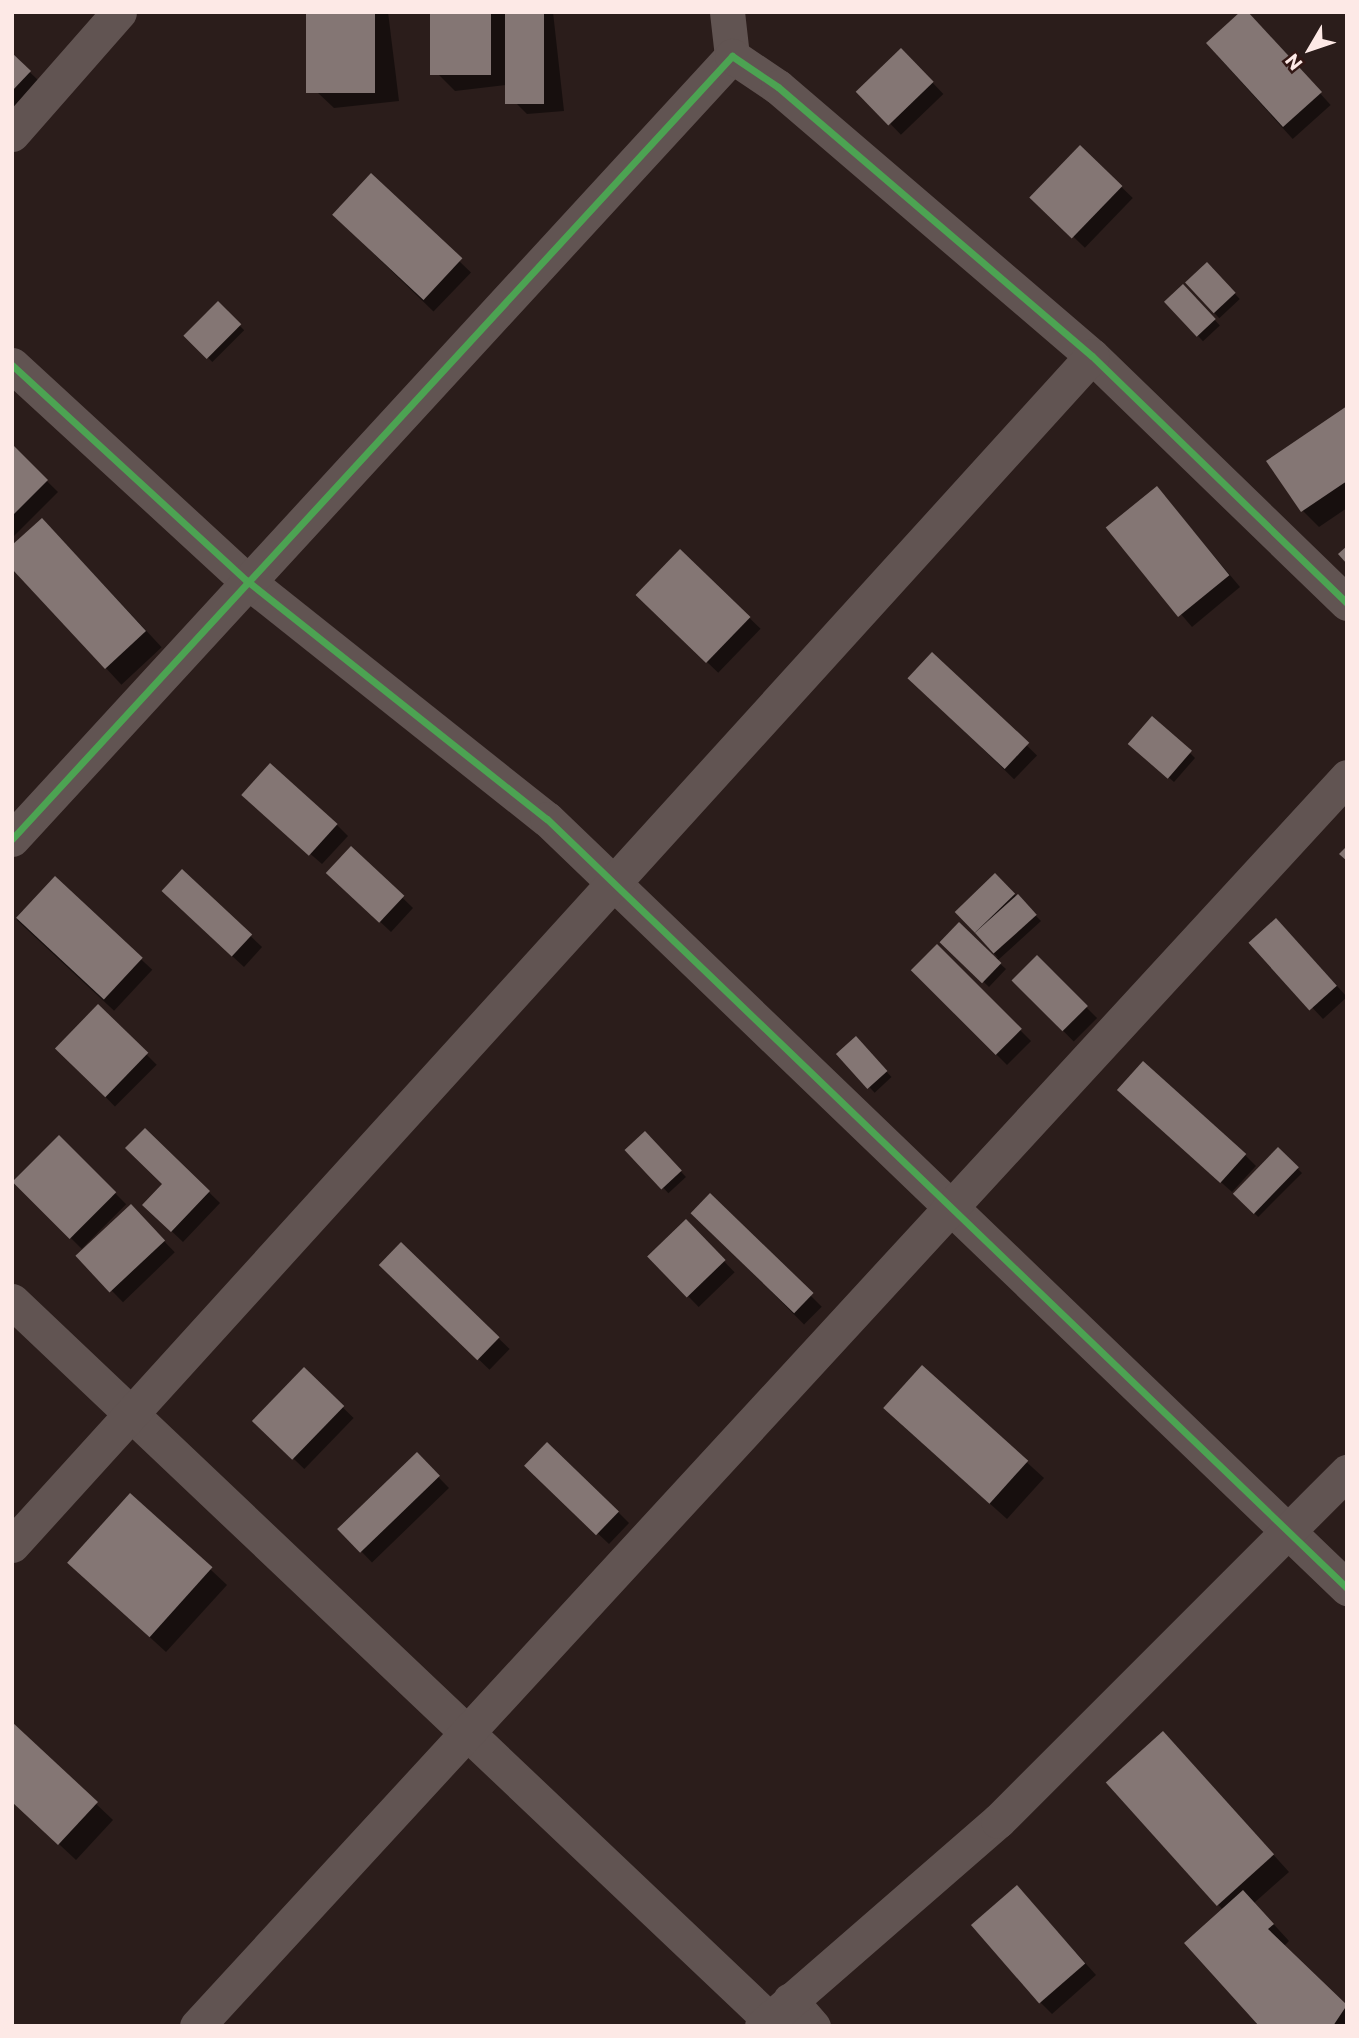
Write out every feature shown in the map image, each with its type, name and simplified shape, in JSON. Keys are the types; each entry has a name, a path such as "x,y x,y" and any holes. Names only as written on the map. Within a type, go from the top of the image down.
{"street":[{"path":"12,134 119,12"},
{"path":"12,839 246,580 732,56 727,12"},
{"path":"732,56 778,87 1092,356 1347,603"},
{"path":"12,1545 1092,356"},
{"path":"12,365 246,580 547,819 1347,1588"},
{"path":"197,2026 469,1734 950,1206 1347,777"},
{"path":"12,1301 469,1734 774,2015 813,2026"},
{"path":"774,2015 999,1821 1347,1472"}],"building":[{"path":"306,12 375,12 375,93 306,93"},
{"path":"430,12 491,12 491,75 430,75"},
{"path":"505,12 544,12 544,104 505,104"},
{"path":"1240,12 1248,12 1322,92 1283,127 1206,43"},
{"path":"901,48 934,82 888,126 856,92"},
{"path":"12,53 31,71 12,91"},
{"path":"1080,145 1122,186 1072,238 1029,198"},
{"path":"371,173 462,258 424,300 332,215"},
{"path":"1207,262 1236,293 1214,313 1185,282"},
{"path":"1183,284 1216,319 1197,337 1164,302"},
{"path":"218,301 241,324 207,359 183,336"},
{"path":"1347,406 1347,481 1301,512 1266,461"},
{"path":"12,444 48,480 12,516"},
{"path":"1157,486 1229,575 1178,617 1106,528"},
{"path":"42,518 146,631 105,669 12,569 12,545"},
{"path":"1347,546 1347,564 1338,554"},
{"path":"680,549 750,617 706,663 636,595"},
{"path":"932,652 1029,743 1005,769 907,678"},
{"path":"1152,716 1192,751 1168,779 1128,744"},
{"path":"270,763 338,824 309,856 241,795"},
{"path":"351,846 404,896 379,923 326,873"},
{"path":"1347,846 1347,861 1339,854"},
{"path":"182,869 252,934 232,956 162,891"},
{"path":"995,873 1015,894 975,933 955,912"},
{"path":"55,876 143,958 104,1000 16,918"},
{"path":"1018,894 1037,915 994,954 975,933"},
{"path":"1276,918 1337,986 1309,1010 1249,943"},
{"path":"959,922 1001,963 982,983 940,942"},
{"path":"937,944 1022,1029 996,1055 911,970"},
{"path":"1037,955 1088,1006 1062,1031 1012,980"},
{"path":"98,1004 148,1053 105,1097 55,1049"},
{"path":"856,1036 887,1071 867,1089 836,1054"},
{"path":"1143,1061 1246,1154 1220,1183 1117,1090"},
{"path":"145,1128 210,1191 171,1232 142,1205 162,1184 125,1148"},
{"path":"645,1131 682,1170 661,1190 625,1150"},
{"path":"59,1135 116,1192 70,1239 12,1182"},
{"path":"1278,1147 1299,1167 1254,1214 1233,1194"},
{"path":"710,1193 814,1293 794,1313 691,1213"},
{"path":"131,1204 165,1241 110,1292 75,1256"},
{"path":"686,1219 726,1260 687,1298 647,1257"},
{"path":"401,1242 500,1337 477,1360 379,1265"},
{"path":"922,1365 1028,1461 989,1504 883,1408"},
{"path":"304,1367 344,1406 292,1460 252,1421"},
{"path":"547,1442 619,1511 596,1535 524,1466"},
{"path":"417,1452 440,1476 360,1553 337,1529"},
{"path":"130,1493 212,1567 150,1637 67,1563"},
{"path":"12,1722 98,1802 58,1845 12,1802"},
{"path":"1163,1731 1274,1854 1217,1906 1106,1783"},
{"path":"1017,1885 1085,1963 1039,2004 971,1925"},
{"path":"1243,1890 1274,1924 1268,1929 1347,2005 1333,2026 1259,2026 1184,1943"}],"cycle path":[{"path":"12,839 732,56 778,87 1092,356 1347,603"},
{"path":"12,365 246,580 547,819 1347,1588"}]}
